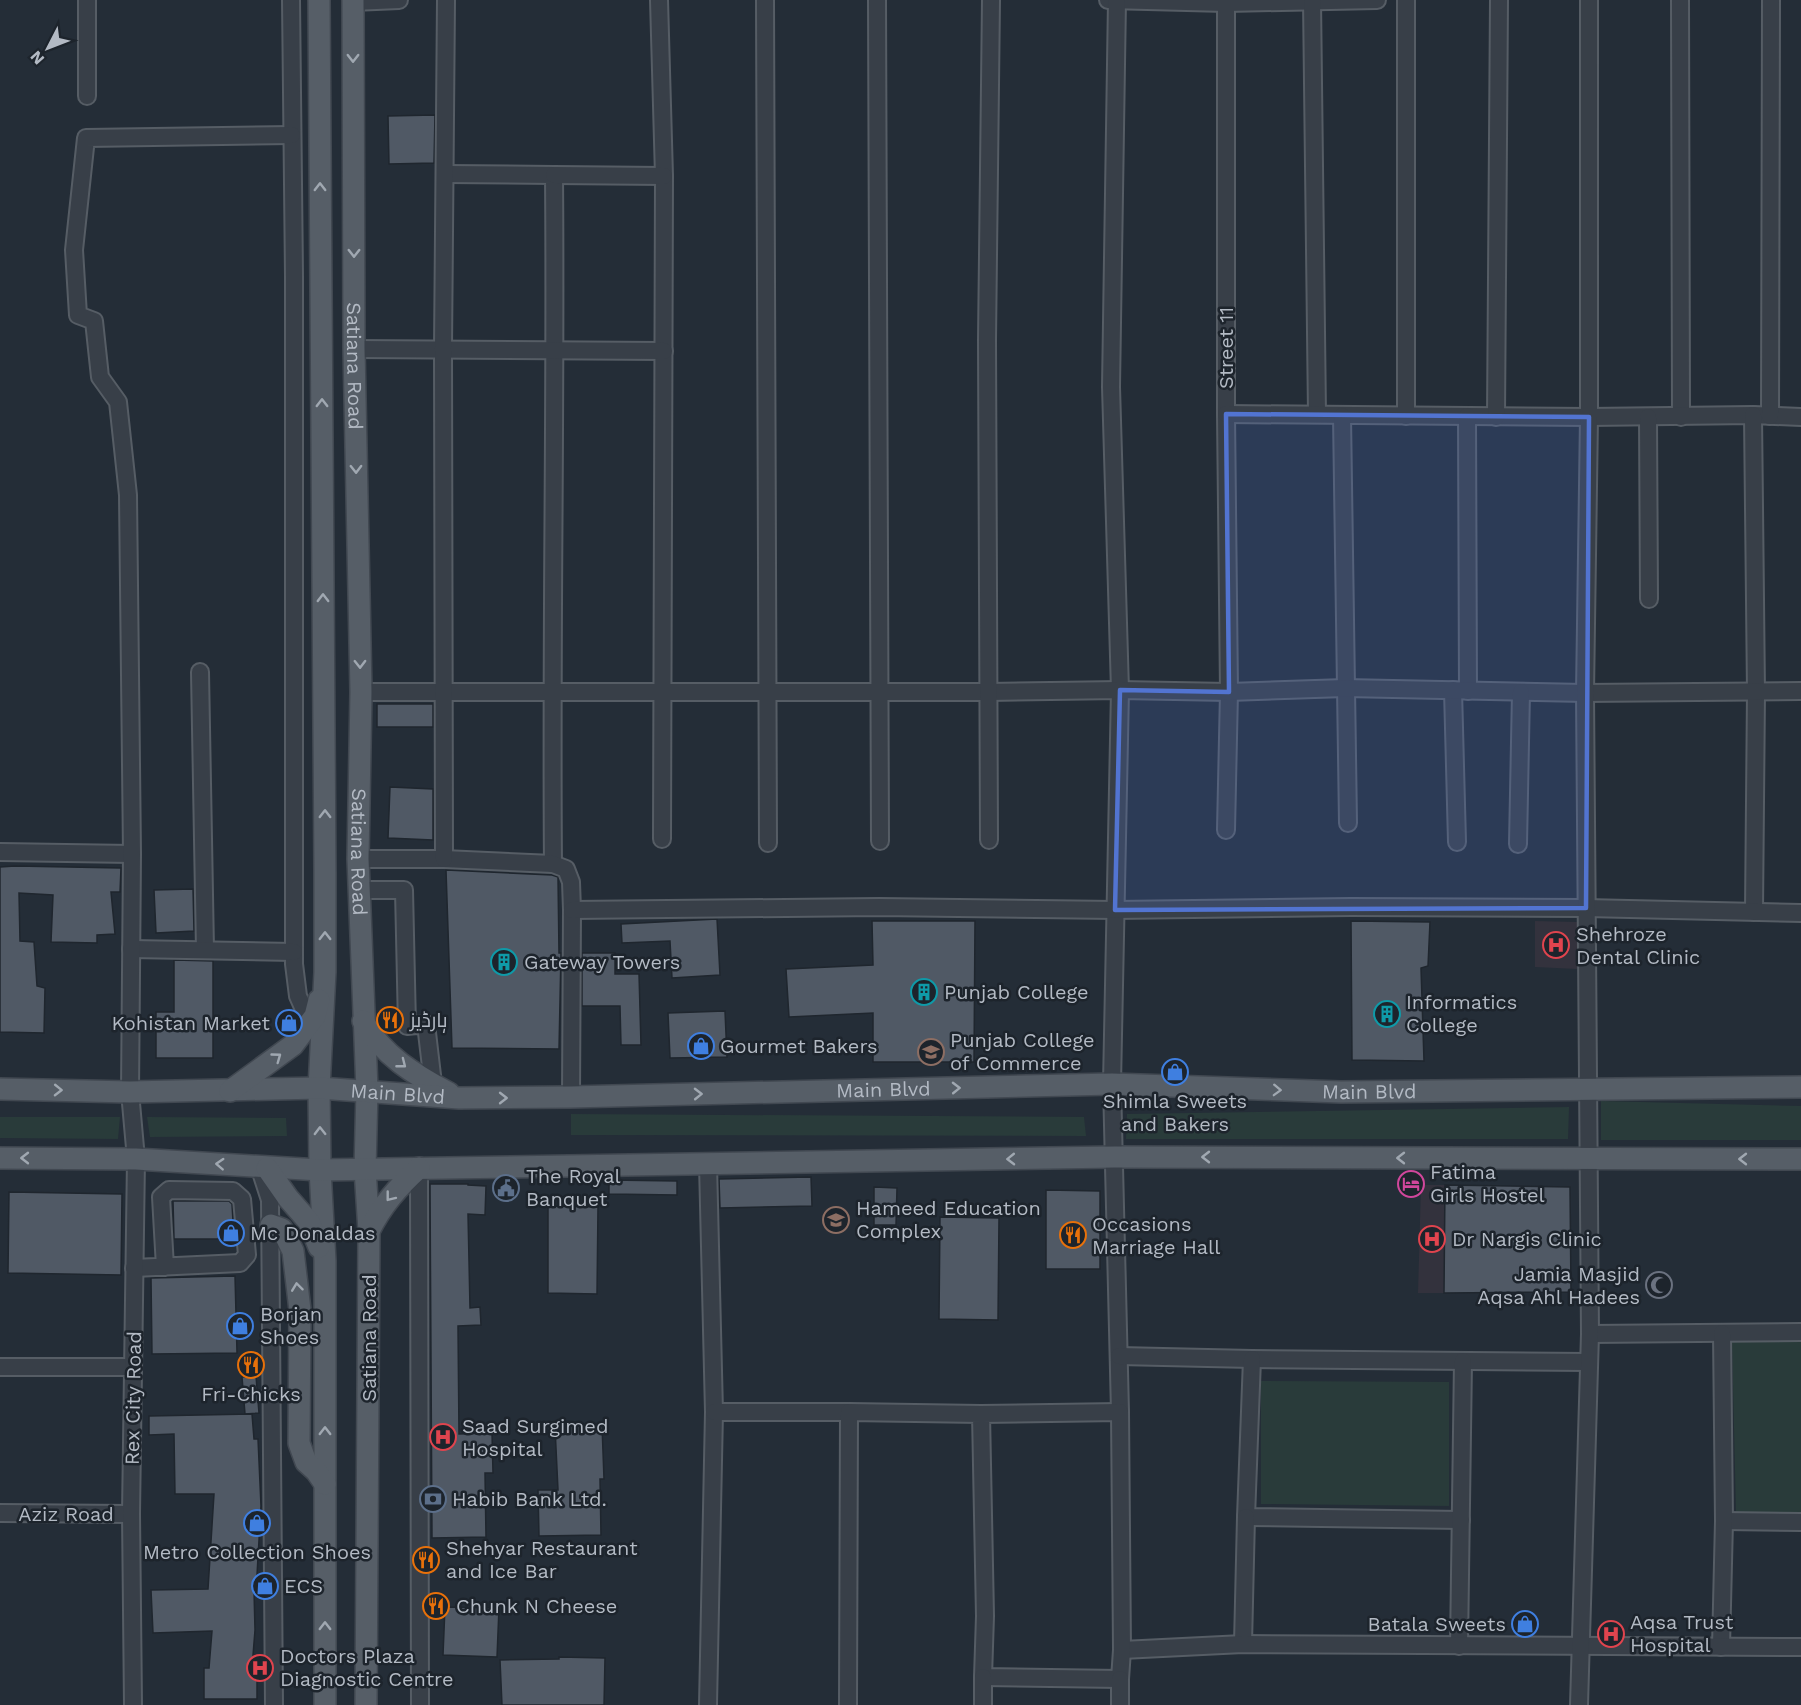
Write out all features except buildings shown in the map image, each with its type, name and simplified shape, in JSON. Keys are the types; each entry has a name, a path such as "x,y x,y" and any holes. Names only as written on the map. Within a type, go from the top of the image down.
{"main road":[{"name":"Satiana Road","path":"319,0 325,972 319,1088 320,1170 325,1261 324,1703"},
{"name":"Satiana Road","path":"353,1 354,349 360,692 358,860 367,1090 365,1169 369,1231 366,1705"},
{"path":"230,1091 293,1045 315,1016 325,972"},
{"path":"363,1021 390,1055 417,1076 459,1098"},
{"name":"Main Blvd","path":"0,1089 130,1092 319,1088 459,1098 1112,1084 1341,1092 1801,1087"},
{"path":"0,1158 136,1159 320,1170 1115,1157 1801,1159"},
{"path":"263,1167 309,1222 325,1261"},
{"path":"369,1231 380,1210 396,1189 419,1168"},
{"path":"271,1225 282,1229 293,1251 300,1310 299,1443 306,1462 325,1484"}],"street":[{"path":"87,0 87,96"},
{"path":"291,0 294,952 298,996 310,1023"},
{"path":"353,1 399,0"},
{"path":"444,859 443,349 446,0"},
{"path":"659,0 664,176 662,839"},
{"path":"765,0 768,843"},
{"path":"877,0 880,841"},
{"path":"989,840 987,328 991,0"},
{"path":"1108,0 1226,2 1377,0"},
{"path":"1117,0 1112,387 1120,690 1112,1084 1120,1412 1122,1650 1120,1705"},
{"path":"1406,0 1406,416"},
{"path":"1496,417 1499,0"},
{"path":"1578,1705 1590,1334 1585,693 1589,0"},
{"path":"1680,0 1681,417"},
{"path":"1754,912 1755,692 1771,0"},
{"path":"1312,1 1317,414"},
{"name":"Street 11","path":"1226,2 1229,692 1226,830"},
{"name":"Rex City Road","path":"133,1705 131,1514 136,1159 130,1092 132,854 129,495 118,402 100,377 94,321 78,315 74,250 86,138 292,135"},
{"path":"445,174 664,176"},
{"path":"553,864 554,175"},
{"path":"354,349 664,351"},
{"path":"1226,414 1801,417"},
{"path":"1342,416 1348,823"},
{"path":"1457,842 1467,416"},
{"path":"1648,417 1649,599"},
{"path":"200,672 205,950"},
{"path":"360,692 443,694 1120,690 1229,692 1345,688 1585,693 1801,691"},
{"path":"1518,844 1521,692"},
{"path":"0,852 132,854"},
{"path":"358,860 444,859 553,864 566,869 571,882 572,910 571,1097"},
{"path":"359,890 404,890 407,1026 426,1024 433,1084"},
{"path":"572,910 879,907 1115,910 1351,907 1586,908 1801,914"},
{"path":"131,949 294,952"},
{"path":"708,1164 714,1412 708,1705"},
{"path":"263,1167 270,1200 271,1225 274,1705"},
{"path":"419,1168 420,1705"},
{"path":"134,1268 165,1267 240,1263 247,1255 242,1199 233,1191 169,1190 161,1197 165,1267"},
{"path":"1590,1334 1801,1332"},
{"path":"1721,1647 1724,1521 1722,1333"},
{"path":"1119,1356 1589,1362"},
{"path":"1243,1644 1252,1359"},
{"path":"1459,1646 1463,1361"},
{"path":"0,1367 133,1367"},
{"path":"714,1412 981,1414 1120,1412"},
{"path":"848,1705 849,1412"},
{"path":"981,1414 985,1616 983,1705"},
{"name":"Aziz Road","path":"0,1513 131,1514"},
{"path":"1246,1517 1461,1520"},
{"path":"1724,1521 1801,1522"},
{"path":"1122,1650 1243,1644 1801,1647"},
{"path":"983,1677 1120,1679"}],"highlighted area":[{"path":"1226,414 1589,417 1586,908 1115,910 1120,690 1229,692"}],"shaded area":[{"name":"Shehroze Dental Clinic","path":"1535,921 1577,922 1577,969 1535,967"},
{"path":"1601,1101 1801,1106 1801,1140 1601,1140"},
{"path":"1569,1107 1568,1139 1126,1139 1127,1114"},
{"path":"571,1114 1084,1117 1086,1136 571,1135"},
{"path":"0,1117 120,1117 118,1139 0,1138"},
{"path":"147,1117 286,1118 287,1136 150,1137"},
{"name":"Dr Nargis Clinic","path":"1421,1185 1445,1185 1444,1293 1418,1293"},
{"path":"1732,1342 1801,1342 1801,1512 1736,1512"},
{"path":"1261,1381 1449,1382 1449,1506 1261,1504"}],"place":[{"name":"Shehroze Dental Clinic","path":"1556,945"},
{"name":"Gateway Towers","path":"504,962"},
{"name":"Punjab College","path":"924,992"},
{"name":"Informatics College","path":"1387,1014"},
{"name":"ہارڈیز","path":"390,1020"},
{"name":"Kohistan Market","path":"289,1023"},
{"name":"Gourmet Bakers","path":"701,1046"},
{"name":"Punjab College of Commerce","path":"931,1052"},
{"name":"Shimla Sweets and Bakers","path":"1175,1072"},
{"name":"Fatima Girls Hostel","path":"1411,1184"},
{"name":"The Royal Banquet","path":"506,1188"},
{"name":"Hameed Education Complex","path":"836,1220"},
{"name":"Mc Donaldas","path":"231,1233"},
{"name":"Occasions Marriage Hall","path":"1073,1235"},
{"name":"Dr Nargis Clinic","path":"1432,1239"},
{"name":"Jamia Masjid Aqsa Ahl Hadees","path":"1659,1285"},
{"name":"Borjan Shoes","path":"240,1326"},
{"name":"Fri-Chicks","path":"251,1365"},
{"name":"Saad Surgimed Hospital","path":"443,1437"},
{"name":"Habib Bank Ltd.","path":"433,1499"},
{"name":"Metro Collection Shoes","path":"257,1523"},
{"name":"Shehyar Restaurant and Ice Bar","path":"426,1560"},
{"name":"ECS","path":"265,1586"},
{"name":"Chunk N Cheese","path":"436,1606"},
{"name":"Batala Sweets","path":"1525,1624"},
{"name":"Aqsa Trust Hospital","path":"1611,1634"},
{"name":"Doctors Plaza Diagnostic Centre","path":"260,1668"}]}
